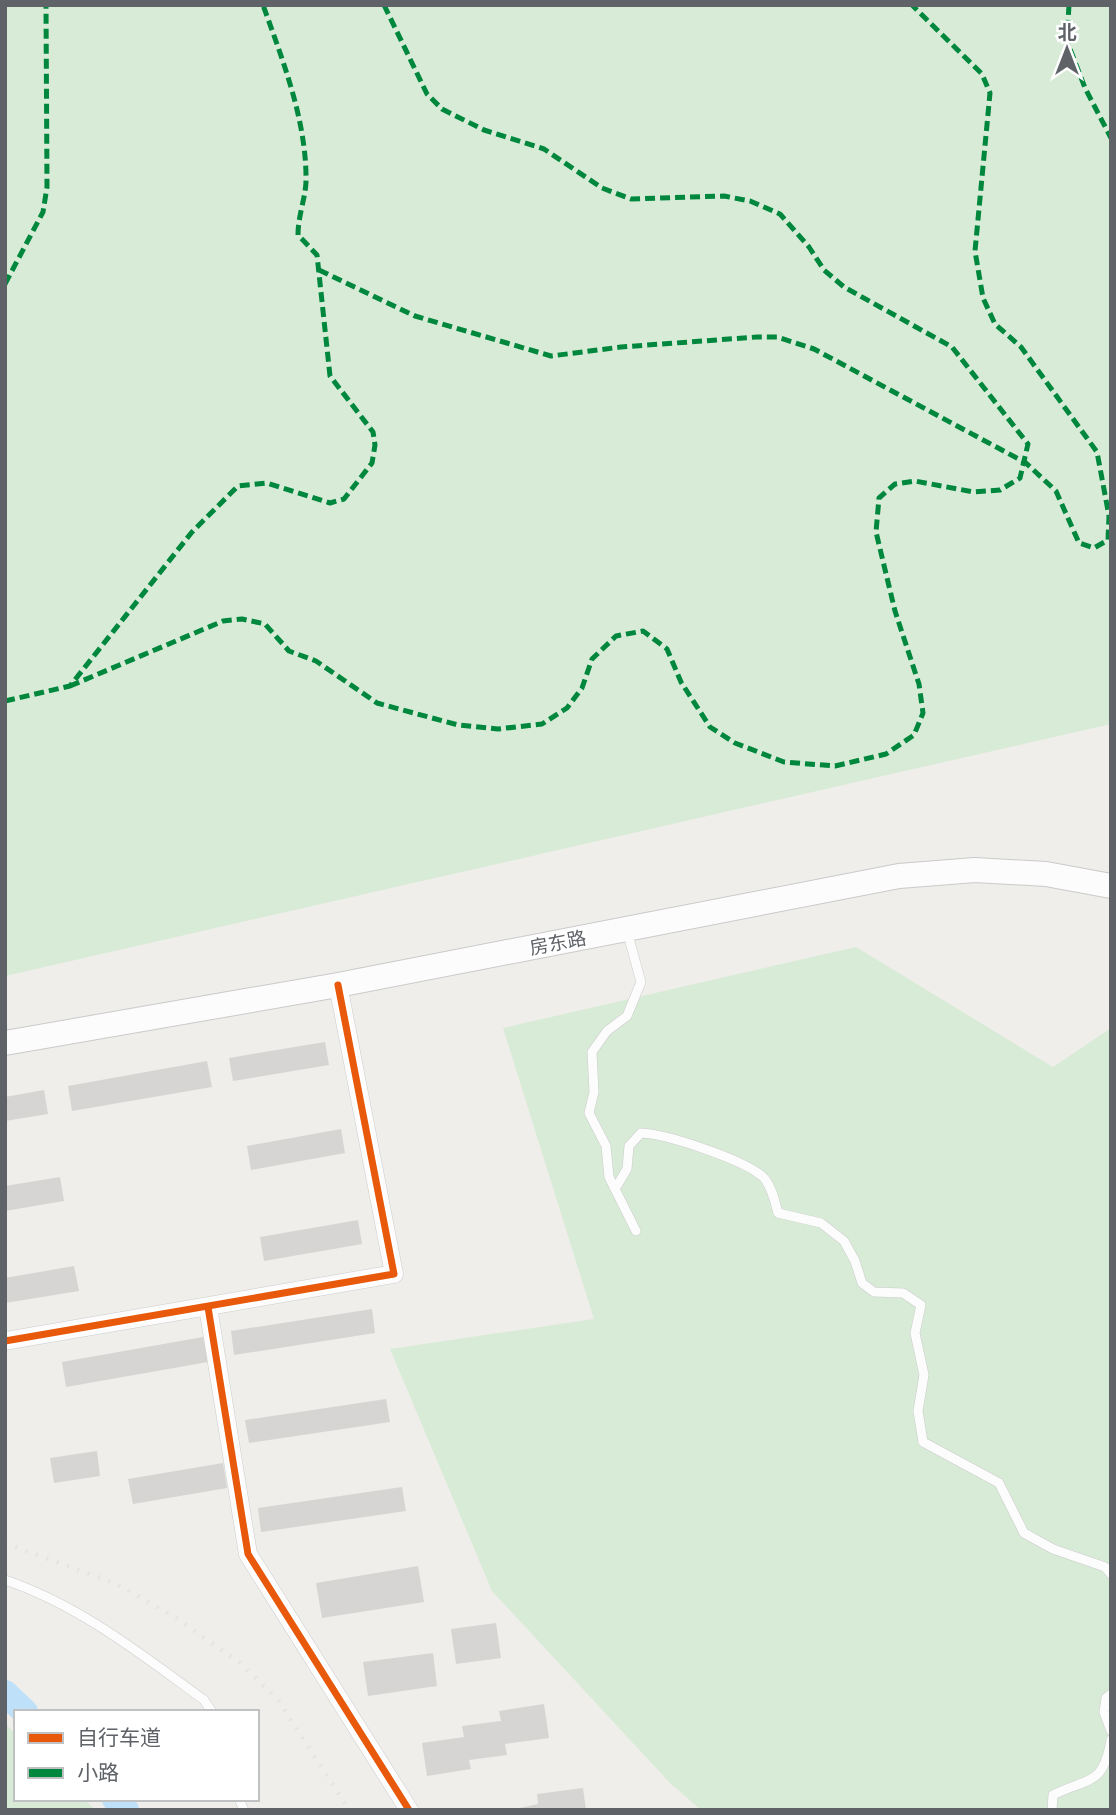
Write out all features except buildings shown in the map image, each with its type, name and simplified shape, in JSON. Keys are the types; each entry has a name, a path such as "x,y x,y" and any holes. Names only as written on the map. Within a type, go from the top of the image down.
{"main road":[{"name":"房东路","path":"5,1043 338,985 900,876 975,870 1046,874 1111,886"}],"street":[{"path":"5,1341 394,1275 338,985"},
{"path":"208,1307 248,1554 409,1810"}],"lane":[{"path":"628,930 641,982 627,1016 607,1031 592,1052 594,1092 590,1113 607,1146 609,1177 636,1231"},
{"path":"615,1189 628,1169 629,1146 641,1133 660,1134 676,1141 705,1147 763,1177 778,1213 821,1223 844,1241 855,1261 862,1283 874,1292 903,1293 921,1305 915,1333 924,1375 918,1411 923,1442 999,1483 1024,1533 1053,1549 1105,1567 1111,1574"},
{"path":"5,1580 38,1591 92,1621 204,1700 211,1710"},
{"path":"1111,1694 1106,1698 1104,1712 1111,1731"},
{"path":"1052,1810 1053,1795 1088,1783 1103,1768 1111,1740"}],"green space":[{"path":"5,5 1111,5 1111,724 5,976"},
{"path":"856,947 1053,1067 1111,1028 1111,1810 701,1810 670,1783 492,1591 390,1349 594,1319 503,1028"},
{"path":"5,1724 14,1732 14,1801 86,1801 95,1810 5,1810"}],"waterway":[{"path":"5,1693 23,1710"},
{"path":"117,1801 126,1810"}],"railway":[{"path":"5,1543 117,1584 175,1617 240,1663 278,1700 349,1810"}],"marked path":[{"path":"5,284 43,212 47,187 46,5"},
{"path":"5,701 70,686 192,532 238,486 267,483 330,503 344,499 372,463 375,445 373,432 330,376 317,255 298,235 306,182 303,137 292,92 263,5"},
{"path":"70,686 223,621 242,619 265,624 289,651 316,661 377,703 458,725 498,729 542,724 567,708 582,688 592,659 616,636 643,631 667,649 681,682 710,727 735,743 784,762 835,766 886,754 914,735 923,713 919,684 895,611 876,532 879,498 895,484 915,481 974,492 1000,490 1020,478 1028,444 952,347 844,287 824,270 809,247 780,214 750,201 724,196 631,199 602,188 544,149 484,130 442,109 427,94 384,5"},
{"path":"319,270 415,316 551,356 621,347 757,337 777,337 814,349 1026,463 1056,491 1079,543 1094,548 1108,540 1109,516 1097,452 1021,347 995,324 983,298 975,251 990,93 982,74 912,5"},
{"path":"1069,5 1067,41 1085,88 1111,138"}],"cycle path":[{"path":"5,1341 394,1274 338,985"},
{"path":"208,1307 248,1554 409,1810"}]}
